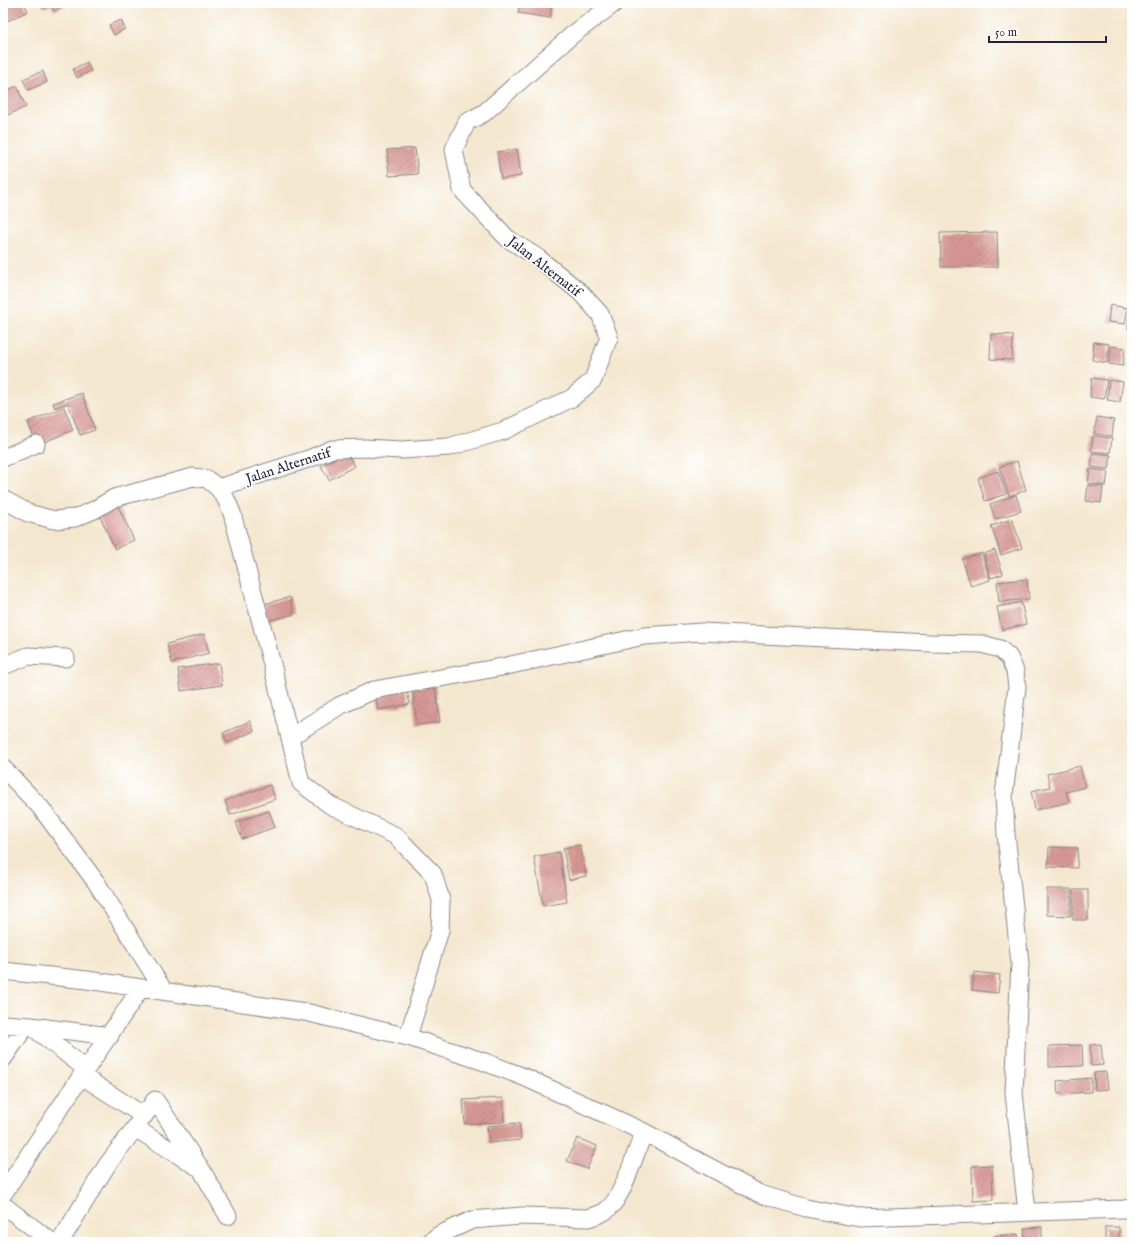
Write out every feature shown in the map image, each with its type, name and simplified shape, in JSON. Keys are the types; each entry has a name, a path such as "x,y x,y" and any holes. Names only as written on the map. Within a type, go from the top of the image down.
{"street":[{"name":"Jalan Alternatif","path":"218,488 311,458 332,449 365,448 401,450 449,447 503,432 572,398 593,380 609,337 600,314 574,287 538,258 507,238 462,190 454,149 467,122 484,113 572,35 615,3"},
{"path":"3,458 36,444"},
{"path":"3,499 28,513 54,520 76,518 94,510 114,498 193,477 207,479 218,488 226,499 232,513 273,668 301,783 330,805 396,836 433,874 441,900 440,930 408,1037"},
{"path":"290,737 339,706 374,690 502,667 644,636 701,632 930,643 982,644 1000,649 1009,657 1015,671 1017,687 1004,795 1006,834 1020,963 1014,1093 1027,1212"},
{"path":"3,666 28,656 66,658"},
{"path":"3,768 41,808 96,882 164,991"},
{"path":"3,971 87,980 305,1012 408,1037 524,1076 644,1132 760,1194 806,1208 859,1218 1132,1208"},
{"path":"6,1183 110,1036 141,988"},
{"path":"3,1024 110,1036"},
{"path":"3,1059 29,1026"},
{"path":"29,1026 139,1122 201,1169"},
{"path":"60,1242 107,1165 155,1100 201,1169 228,1216"},
{"path":"430,1242 439,1235 472,1220 522,1216 588,1218 608,1210 616,1201 644,1132"},
{"path":"3,1205 52,1242"}],"building":[{"path":"3,3 24,3 28,11 3,23"},
{"path":"41,3 70,3 54,11 51,5 44,8"},
{"path":"520,3 552,3 550,18 518,13"},
{"path":"121,20 125,29 114,35 109,25"},
{"path":"87,62 91,71 77,78 73,69"},
{"path":"43,71 47,82 28,90 23,79"},
{"path":"17,86 26,107 3,117 3,92"},
{"path":"415,148 418,174 389,176 387,150"},
{"path":"517,149 521,176 501,179 497,152"},
{"path":"997,232 998,267 941,267 940,233"},
{"path":"1110,305 1128,308 1125,324 1108,322"},
{"path":"1131,309 1132,329 1128,329"},
{"path":"991,334 1013,335 1012,360 990,359"},
{"path":"1094,342 1109,344 1107,363 1092,360"},
{"path":"1111,346 1125,348 1123,366 1109,364"},
{"path":"1092,378 1107,380 1104,399 1090,397"},
{"path":"1109,380 1123,382 1120,402 1107,400"},
{"path":"82,393 95,430 80,435 68,403 55,408 53,403"},
{"path":"64,407 73,430 37,445 28,422"},
{"path":"1097,417 1114,420 1112,436 1094,434"},
{"path":"1093,436 1112,438 1110,453 1091,451"},
{"path":"346,452 355,466 329,480 321,466"},
{"path":"1093,453 1111,455 1109,469 1091,467"},
{"path":"1017,461 1026,490 1009,496 999,467"},
{"path":"1090,469 1108,471 1106,486 1088,483"},
{"path":"998,471 1006,494 985,501 978,478"},
{"path":"1088,485 1103,487 1101,503 1086,501"},
{"path":"1016,495 1021,511 995,519 990,504"},
{"path":"117,504 134,540 115,549 98,512"},
{"path":"1012,519 1022,548 1001,555 991,526"},
{"path":"995,550 1003,574 991,578 984,554"},
{"path":"982,553 990,580 971,586 962,559"},
{"path":"1027,579 1029,599 999,602 997,582"},
{"path":"290,597 294,614 268,621 264,604"},
{"path":"1021,602 1026,624 1002,630 997,607"},
{"path":"204,634 209,653 172,663 167,644"},
{"path":"219,663 222,685 181,691 178,669"},
{"path":"435,684 440,722 417,725 412,687"},
{"path":"406,687 410,704 378,710 375,693"},
{"path":"250,721 254,731 227,743 223,733"},
{"path":"1080,766 1085,787 1066,792 1069,802 1035,810 1031,791 1050,787 1047,774"},
{"path":"270,785 275,799 230,815 225,801"},
{"path":"269,811 275,827 242,839 236,822"},
{"path":"580,845 586,876 569,880 563,848"},
{"path":"1049,847 1078,848 1077,868 1048,867"},
{"path":"559,852 567,902 543,906 534,857"},
{"path":"1047,889 1071,889 1071,916 1047,915"},
{"path":"1073,890 1088,890 1088,920 1073,920"},
{"path":"974,972 1000,975 998,993 972,990"},
{"path":"1101,1044 1103,1065 1091,1066 1090,1045"},
{"path":"1082,1045 1083,1066 1049,1067 1049,1046"},
{"path":"1106,1072 1108,1089 1095,1090 1094,1073"},
{"path":"1091,1078 1091,1092 1058,1094 1057,1081"},
{"path":"503,1098 504,1122 465,1124 463,1100"},
{"path":"519,1123 521,1140 489,1143 487,1126"},
{"path":"577,1138 597,1146 587,1169 567,1161"},
{"path":"992,1165 993,1200 973,1201 972,1166"},
{"path":"1042,1227 1042,1242 1025,1242 1024,1228"},
{"path":"1105,1227 1119,1227 1119,1242 1105,1242"},
{"path":"1018,1234 1019,1242 994,1242 994,1236"}]}
